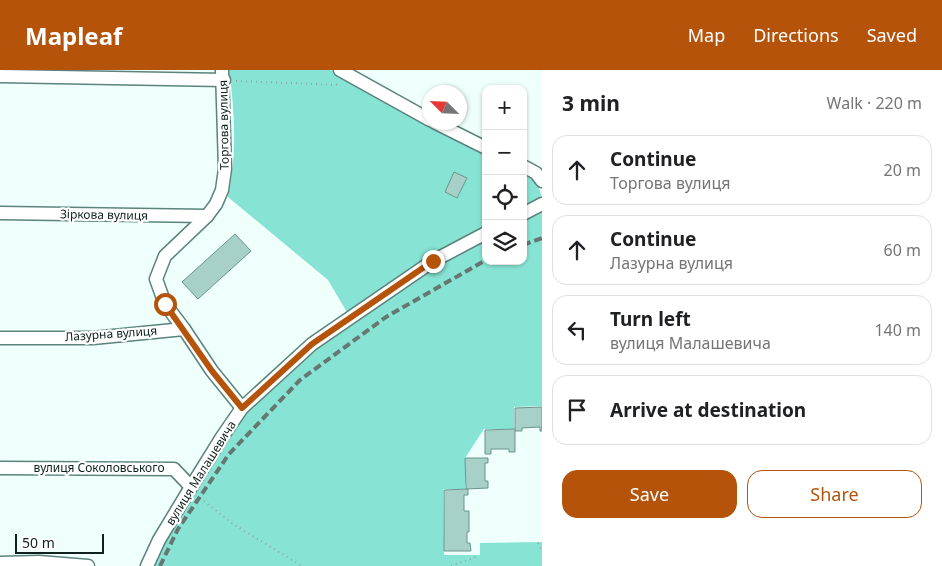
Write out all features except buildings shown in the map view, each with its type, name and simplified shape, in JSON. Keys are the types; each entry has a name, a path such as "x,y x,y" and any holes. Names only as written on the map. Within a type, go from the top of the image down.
{"street":[{"path":"340,70 422,116"},
{"path":"0,76 223,75"},
{"name":"Торгова вулиця","path":"184,329 165,304 156,279 165,256 207,216 220,197 225,175 223,75"},
{"path":"450,130 482,146"},
{"path":"527,168 536,173 542,181"},
{"path":"527,212 542,204"},
{"name":"Зіркова вулиця","path":"0,213 207,216"},
{"name":"вулиця Малашевича","path":"147,566 159,540 242,408 312,344 433,261 482,235"},
{"path":"184,329 212,371 242,408"},
{"name":"Лазурна вулиця","path":"0,338 94,338 184,329"},
{"name":"вулиця Соколовського","path":"0,468 174,469 191,487"},
{"path":"0,563 39,562 88,566"}],"path":[{"path":"223,75 369,86"},
{"path":"191,487 194,494 233,524 302,566"},
{"path":"538,544 542,551"},
{"path":"451,566 476,557"}],"green space":[{"path":"229,70 331,70 422,121 422,130 438,130 482,151 482,230 348,314 328,280 228,197 234,150 233,102"},
{"path":"527,173 536,178 542,198 527,207"},
{"path":"542,208 542,406 514,407 514,429 484,429 465,458 465,489 443,489 444,555 480,555 480,543 542,542 542,566 151,566 166,537 245,410 314,349 436,264 482,239 482,265 527,265 527,216"}],"railway":[{"path":"527,244 542,238"},
{"path":"160,566 178,529 229,454 300,380 386,317 482,262"}],"route":[{"path":"165,304 212,371 242,408 312,344 433,261"}]}
